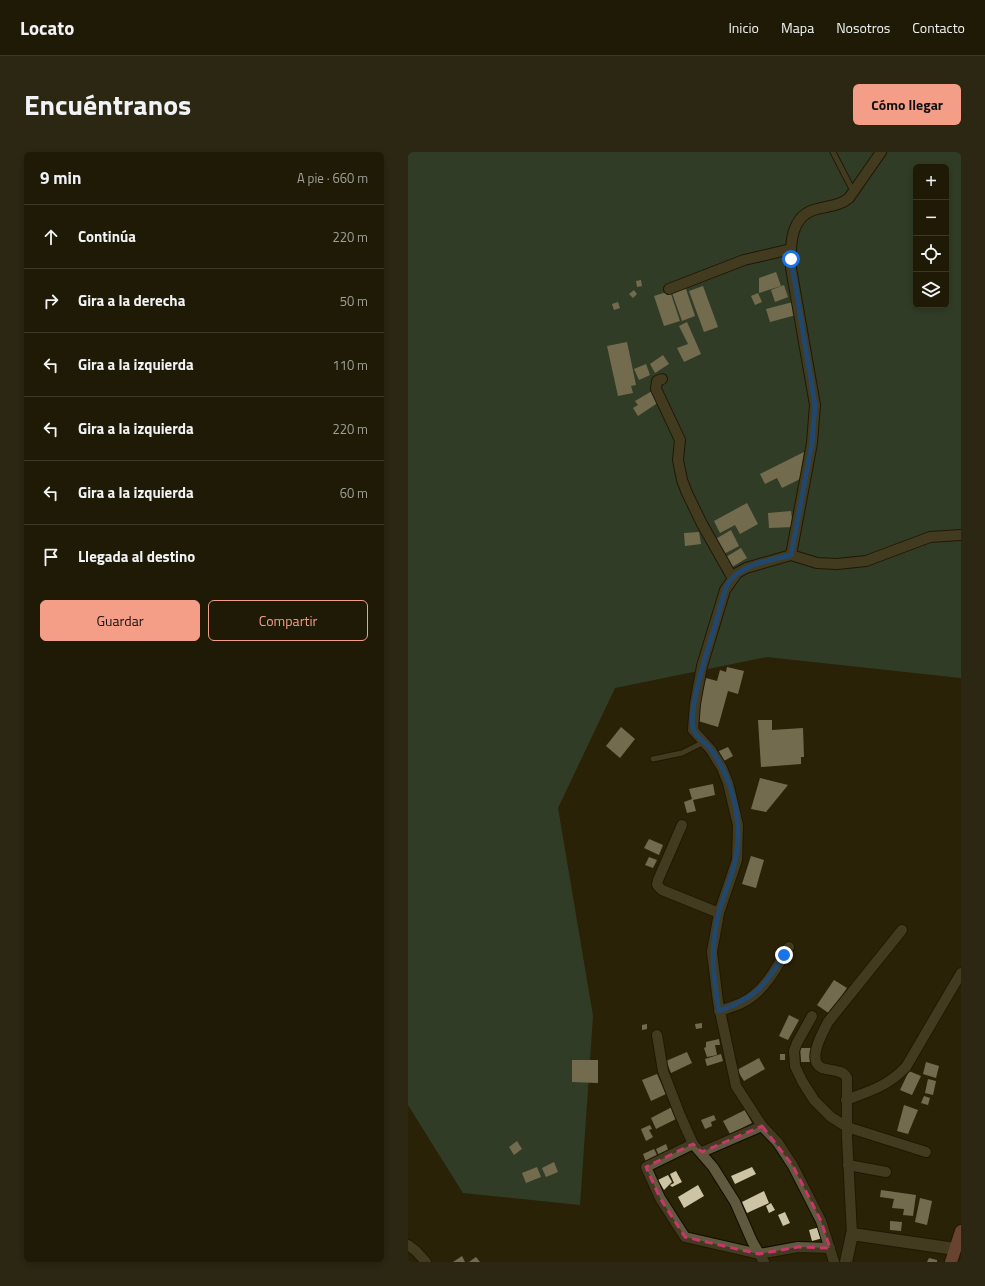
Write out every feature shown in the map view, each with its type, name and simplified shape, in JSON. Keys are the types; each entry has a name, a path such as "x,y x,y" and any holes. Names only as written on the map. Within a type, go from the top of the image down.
{"main road":[{"path":"951,1262 961,1231"},
{"path":"846,1262 852,1234 955,1249"}],"street":[{"path":"791,555 813,436 815,405 792,273 791,249 794,229 802,216 815,209 841,203 849,198 881,152"},
{"path":"669,289 744,260 791,249"},
{"path":"662,379 657,382 656,389 680,440 678,460 682,480 702,524 732,577"},
{"path":"834,1262 821,1221 793,1166 778,1143 762,1126 736,1086 719,1011 712,952 719,913 737,860 738,825 728,783 718,760 693,730 695,704 702,666 725,590 732,577 746,568 791,555 817,563 837,564 866,561 930,537 961,535"},
{"path":"682,825 657,885 662,890 719,913"},
{"path":"852,1234 848,1165 846,1100 847,1076 843,1073 818,1065 815,1058 818,1044 828,1022 902,930"},
{"path":"719,1011 741,1004 754,995 775,970 789,947"},
{"path":"846,1100 882,1087 895,1079 906,1067 961,973"},
{"path":"812,1016 797,1042 794,1051 795,1066 802,1081 814,1100 831,1117 847,1127 926,1152"},
{"path":"658,1035 662,1071 673,1100 693,1144 702,1152 735,1202 752,1241 762,1258"},
{"path":"702,1152 762,1126"},
{"path":"693,1144 646,1167 660,1198 685,1237 762,1258 798,1247 830,1248"},
{"path":"848,1165 886,1172"},
{"path":"408,1245 426,1262"}],"lane":[{"path":"833,152 853,191"},
{"path":"653,759 682,753 704,742"}],"highlighted area":[{"path":"762,1126 793,1166 821,1221 830,1248 798,1247 759,1254 685,1237 660,1198 646,1167 693,1144 702,1152"}],"green space":[{"path":"408,152 961,152 961,678 767,657 615,688 558,808 593,1016 580,1205 463,1193 408,1105"}],"building":[{"path":"776,272 781,286 759,293 759,278"},
{"path":"641,280 642,286 637,287 636,281"},
{"path":"784,285 788,297 775,302 771,290"},
{"path":"685,286 695,316 682,321 671,290"},
{"path":"703,286 718,327 704,332 689,291"},
{"path":"634,290 637,294 633,298 629,294"},
{"path":"670,291 680,321 664,326 654,296"},
{"path":"758,293 762,302 755,305 751,296"},
{"path":"618,302 620,308 614,310 612,304"},
{"path":"793,302 796,315 770,322 766,309"},
{"path":"687,322 701,354 684,362 677,348 688,344 679,326"},
{"path":"627,342 636,385 631,386 633,393 618,396 607,346"},
{"path":"663,355 669,364 655,373 650,364"},
{"path":"646,364 650,375 639,380 634,369"},
{"path":"652,391 659,402 638,416 633,408 638,405 635,401"},
{"path":"804,452 800,479 782,488 777,478 765,484 760,474"},
{"path":"747,503 758,524 740,534 735,525 720,533 714,521"},
{"path":"791,511 793,527 769,528 768,513"},
{"path":"731,530 739,546 722,555 714,540"},
{"path":"699,532 701,544 685,546 684,533"},
{"path":"741,548 747,558 732,567 726,557"},
{"path":"727,667 744,671 738,694 728,691 718,727 695,720 706,678 717,681 720,670 726,672"},
{"path":"758,720 772,720 772,730 803,728 804,757 801,757 801,764 761,767"},
{"path":"621,727 635,739 620,758 606,746"},
{"path":"728,747 733,756 722,762 717,752"},
{"path":"760,778 788,785 766,812 751,809"},
{"path":"713,784 715,795 693,800 696,811 687,813 684,802 692,799 689,789"},
{"path":"649,839 663,845 659,855 644,848"},
{"path":"751,856 764,860 756,888 742,884"},
{"path":"649,857 657,860 653,868 645,865"},
{"path":"834,980 847,988 830,1014 817,1005"},
{"path":"789,1015 799,1020 788,1040 779,1036"},
{"path":"702,1023 702,1028 696,1029 695,1024"},
{"path":"647,1024 647,1029 642,1030 642,1025"},
{"path":"719,1039 720,1045 715,1045 717,1055 707,1057 704,1048 706,1047 706,1042"},
{"path":"800,1048 812,1048 812,1062 801,1062"},
{"path":"687,1052 692,1063 671,1073 666,1061"},
{"path":"721,1054 723,1061 707,1066 705,1059"},
{"path":"780,1054 785,1054 785,1060 780,1060"},
{"path":"759,1058 765,1069 744,1081 737,1070"},
{"path":"572,1060 598,1060 598,1083 572,1082"},
{"path":"926,1062 939,1066 936,1078 923,1074"},
{"path":"909,1071 921,1076 912,1095 900,1090"},
{"path":"657,1074 666,1094 651,1101 642,1080"},
{"path":"928,1079 936,1081 933,1095 925,1093"},
{"path":"924,1096 930,1098 928,1105 921,1103"},
{"path":"904,1105 918,1110 908,1134 897,1131"},
{"path":"672,1107 678,1118 656,1129 651,1118"},
{"path":"745,1110 752,1123 730,1134 723,1121"},
{"path":"714,1115 716,1120 711,1122 712,1126 705,1129 701,1120"},
{"path":"650,1125 652,1129 649,1130 653,1137 646,1141 641,1129"},
{"path":"517,1141 522,1149 514,1155 509,1147"},
{"path":"666,1144 669,1152 659,1156 656,1149"},
{"path":"654,1149 658,1157 646,1162 643,1154"},
{"path":"554,1162 558,1172 546,1177 542,1168"},
{"path":"537,1167 541,1177 526,1183 522,1173"},
{"path":"752,1167 756,1174 735,1184 731,1176"},
{"path":"676,1171 682,1182 672,1187 670,1185 674,1183 670,1174"},
{"path":"668,1175 672,1182 664,1190 658,1180"},
{"path":"698,1185 704,1196 684,1208 678,1197"},
{"path":"881,1190 916,1195 913,1216 903,1215 904,1209 892,1208 894,1199 880,1197"},
{"path":"764,1191 769,1203 747,1213 742,1202"},
{"path":"920,1198 932,1201 927,1225 915,1222"},
{"path":"771,1203 775,1210 769,1213 766,1206"},
{"path":"785,1212 790,1223 783,1226 778,1215"},
{"path":"890,1221 902,1222 901,1231 890,1230"},
{"path":"820,1227 823,1238 812,1241 809,1230"},
{"path":"462,1256 465,1262 453,1262"},
{"path":"476,1257 480,1262 469,1262"},
{"path":"929,1258 937,1260 937,1262 927,1262"}],"route":[{"path":"784,955 775,970 754,995 741,1004 719,1011 712,952 719,913 737,860 738,825 732,797 722,768 709,746 695,733 693,730 693,725 702,666 716,625 727,585 732,577 741,570 791,555 812,443 815,405 791,259"}]}
